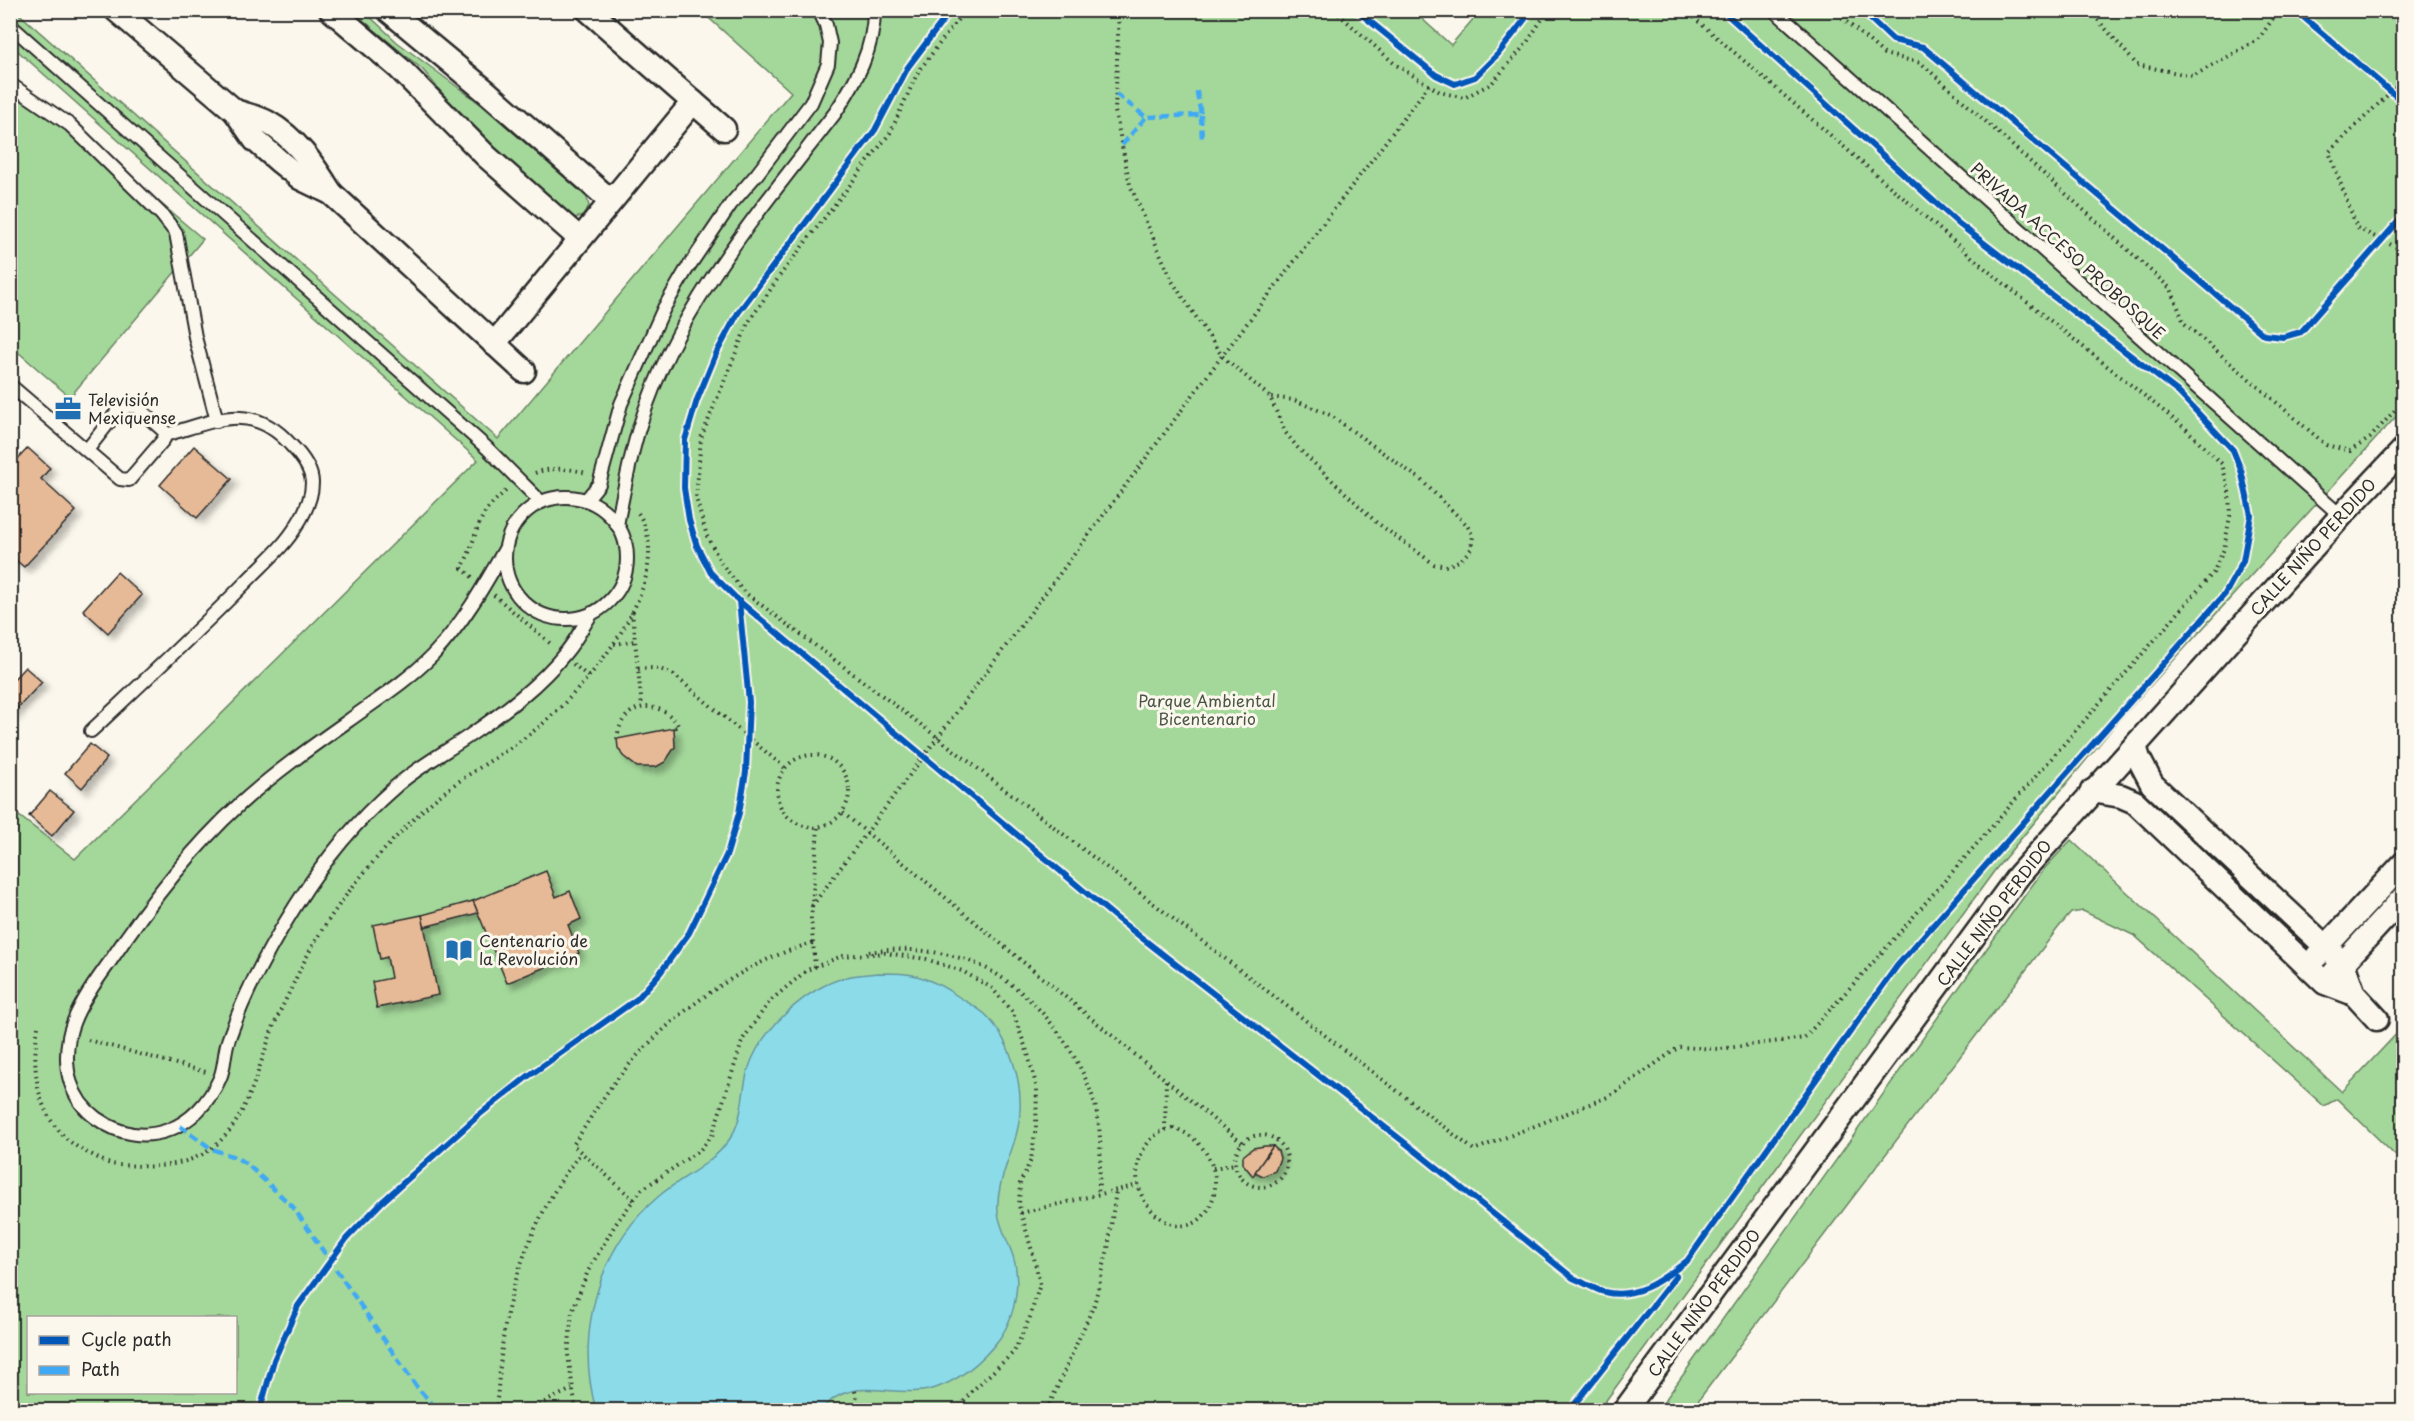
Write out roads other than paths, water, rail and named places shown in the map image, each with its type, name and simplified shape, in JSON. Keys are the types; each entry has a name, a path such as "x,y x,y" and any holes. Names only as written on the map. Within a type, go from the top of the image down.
{"street":[{"path":"116,10 235,111 255,140 280,162 300,178 331,193 524,371"},
{"path":"331,10 399,68 486,156 580,239"},
{"path":"388,10 488,93 611,201"},
{"path":"588,10 724,129"},
{"path":"494,344 693,102"},
{"name":"CALLE NIÑO PERDIDO","path":"1625,1410 2019,875 2092,791 2403,449"},
{"path":"2135,746 2152,783 2343,963 2354,994 2377,1019"},
{"path":"2092,791 2121,796 2135,802 2325,983 2354,994"},
{"path":"2153,820 2170,801"},
{"path":"2307,967 2403,863"},
{"path":"2325,983 2403,897"}],"lane":[{"path":"586,500 599,484 621,404 645,348 674,290 731,204 811,103 828,64 830,43 826,25 819,10"},
{"path":"617,525 641,422 676,340 723,261 850,90 870,48 874,10"},
{"name":"PRIVADA ACCESO PROBOSQUE","path":"1774,10 2341,516"},
{"path":"10,25 487,448 541,502"},
{"path":"10,84 70,125 162,215 176,233 195,337 217,421"},
{"path":"10,385 120,479 126,481 164,439 164,429 137,407 128,406 117,412 87,450"},
{"path":"91,731 206,623 274,552 296,526 305,509 312,481 301,456 280,433 254,418 233,417 165,435"},
{"path":"505,549 505,568 511,586 522,601 537,612 555,618 574,618 591,613 609,601 620,584 626,564 625,544 617,525 609,514 586,500 563,497 541,502 524,513 512,530 505,549 454,630 433,655 409,677 319,741 239,805 171,878 136,923 96,982 69,1035 66,1068 74,1092 88,1112 108,1126 132,1134 156,1134 180,1126 200,1111 221,1076 227,1043 263,961 310,883 339,846 366,814 396,786 503,712 534,686 567,651 591,613"}],"water":[{"path":"879,973 906,974 926,979 975,1007 986,1015 1001,1035 1016,1072 1020,1098 1019,1124 1003,1174 998,1213 1013,1256 1017,1287 1010,1319 1000,1338 986,1355 949,1383 913,1392 858,1390 833,1399 821,1410 596,1410 590,1381 588,1352 590,1323 596,1294 606,1267 620,1241 638,1217 659,1196 714,1157 729,1140 740,1115 748,1070 754,1055 763,1040 787,1012 816,990 832,982 851,976"}],"place":[{"name":"Televisión Mexiquense","path":"68,409"},
{"name":"Centenario de la Revolución","path":"459,950"}],"park label":[{"name":"Parque Ambiental Bicentenario","path":"1207,710"}]}
